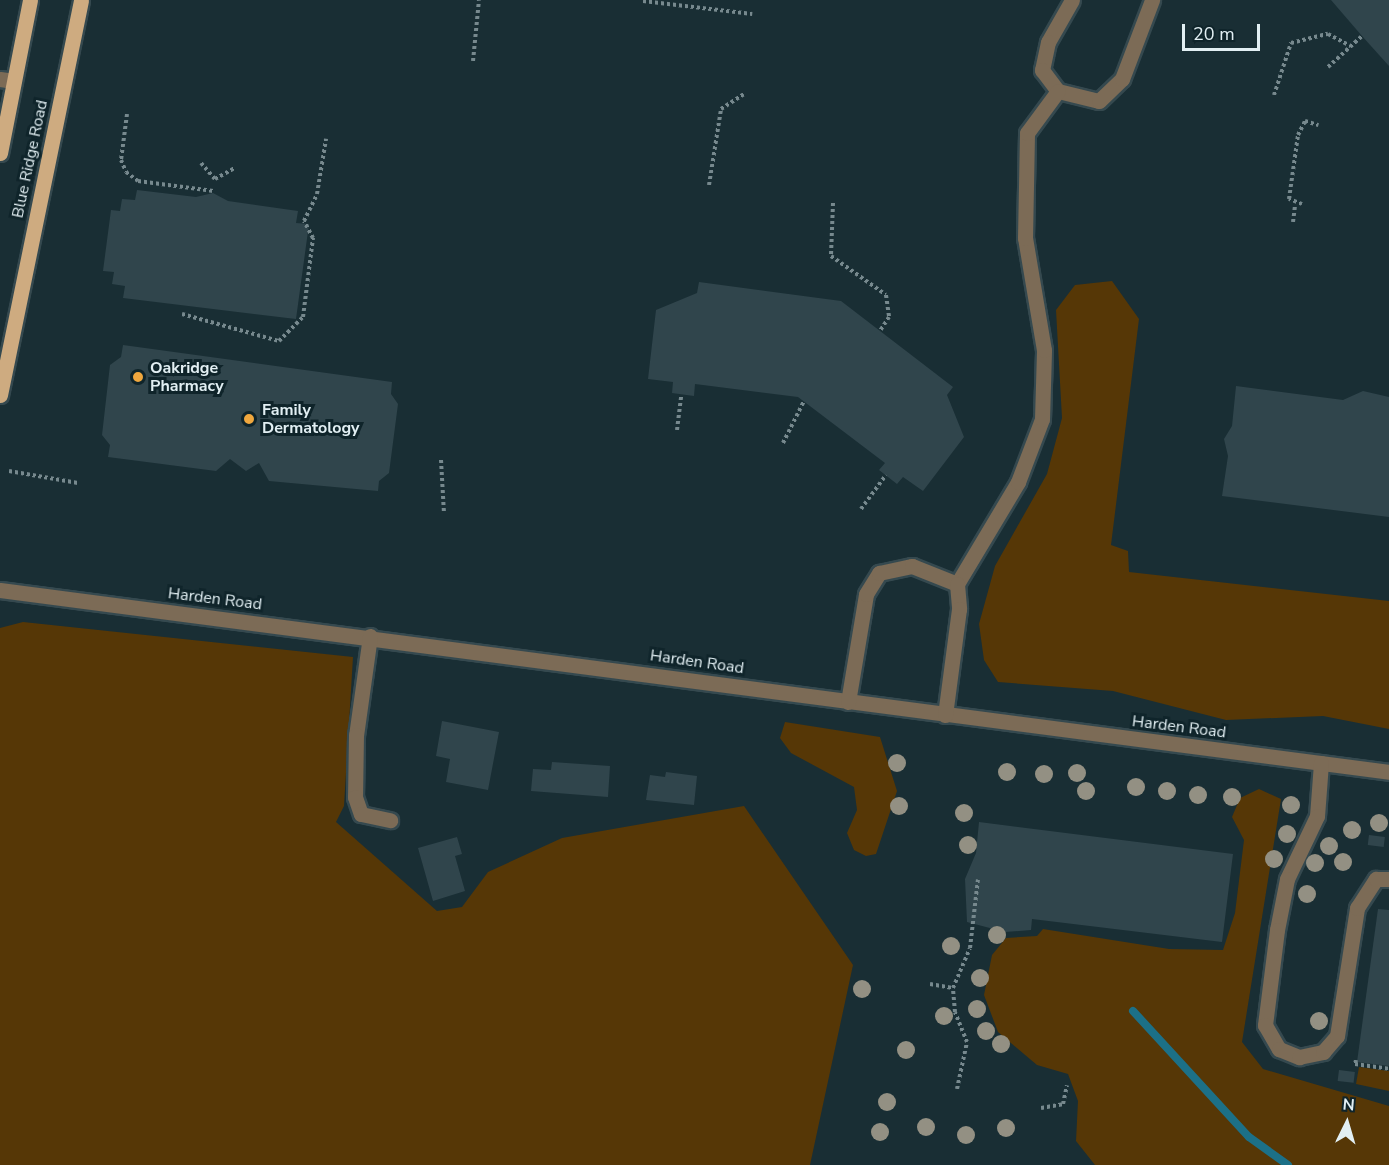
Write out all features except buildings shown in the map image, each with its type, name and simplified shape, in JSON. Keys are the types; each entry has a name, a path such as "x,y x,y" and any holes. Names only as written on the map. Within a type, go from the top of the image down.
{"main road":[{"name":"Blue Ridge Road","path":"0,153 7,80 30,0"},
{"name":"Blue Ridge Road","path":"0,395 81,0"}],"street":[{"path":"1072,0 1048,42 1042,70 1058,91 1099,101 1122,80 1152,0"},
{"path":"945,715 959,609 957,584 1018,482 1042,419 1044,350 1025,238 1027,133 1058,91"},
{"path":"848,702 866,594 879,573 912,566 957,584"},
{"name":"Harden Road","path":"0,590 370,636 945,715 1389,772"},
{"path":"370,636 356,735 355,797 361,814 390,820"},
{"path":"1321,763 1317,816 1287,879 1277,930 1265,1025 1279,1049 1299,1057 1323,1052 1337,1036 1357,908 1376,879 1389,879"}],"path":[{"path":"473,61 479,0"},
{"path":"643,1 752,14"},
{"path":"1274,95 1291,43 1328,34 1351,46"},
{"path":"1328,67 1362,36"},
{"path":"709,184 721,109 744,94"},
{"path":"127,114 121,160 126,172 138,181 213,192 215,179 201,163"},
{"path":"1293,222 1295,205 1289,192 1306,120 1318,125"},
{"path":"182,314 279,341 303,317 313,238 304,221 317,194 326,139"},
{"path":"215,179 235,168"},
{"path":"833,203 831,256 886,295 889,317 880,331"},
{"path":"1295,205 1302,204"},
{"path":"676,430 681,394"},
{"path":"783,443 804,401"},
{"path":"441,460 444,514"},
{"path":"9,471 78,483"},
{"path":"861,509 886,476"},
{"path":"957,1089 967,1042 955,1012 953,988 970,948 978,879"},
{"path":"930,984 953,988"},
{"path":"1356,1060 1355,1064 1389,1069"},
{"path":"1041,1108 1063,1104 1066,1085"}],"shaded area":[{"path":"1112,281 1139,319 1111,545 1128,551 1129,572 1389,601 1389,729 1323,716 1226,720 1113,691 998,682 984,660 979,624 995,566 1047,474 1062,418 1056,310 1075,285"},
{"path":"23,622 353,657 344,806 336,822 437,911 462,907 488,872 562,838 744,806 853,965 810,1165 0,1165 0,628"},
{"path":"785,722 880,737 897,791 876,854 866,856 854,850 847,833 857,810 854,787 791,753 780,738"},
{"path":"1259,789 1281,799 1242,1042 1263,1069 1389,1106 1389,1165 1095,1165 1076,1141 1078,1101 1068,1074 1037,1065 998,1032 984,995 992,955 1006,938 1037,936 1043,929 1169,949 1223,950 1235,913 1244,840 1232,817 1240,798"},
{"path":"1359,1067 1389,1071 1389,1091 1356,1084"}],"waterway":[{"path":"1133,1011 1249,1137 1288,1165"}],"place":[{"name":"Oakridge Pharmacy","path":"138,377"},
{"name":"Family Dermatology","path":"249,419"}]}
